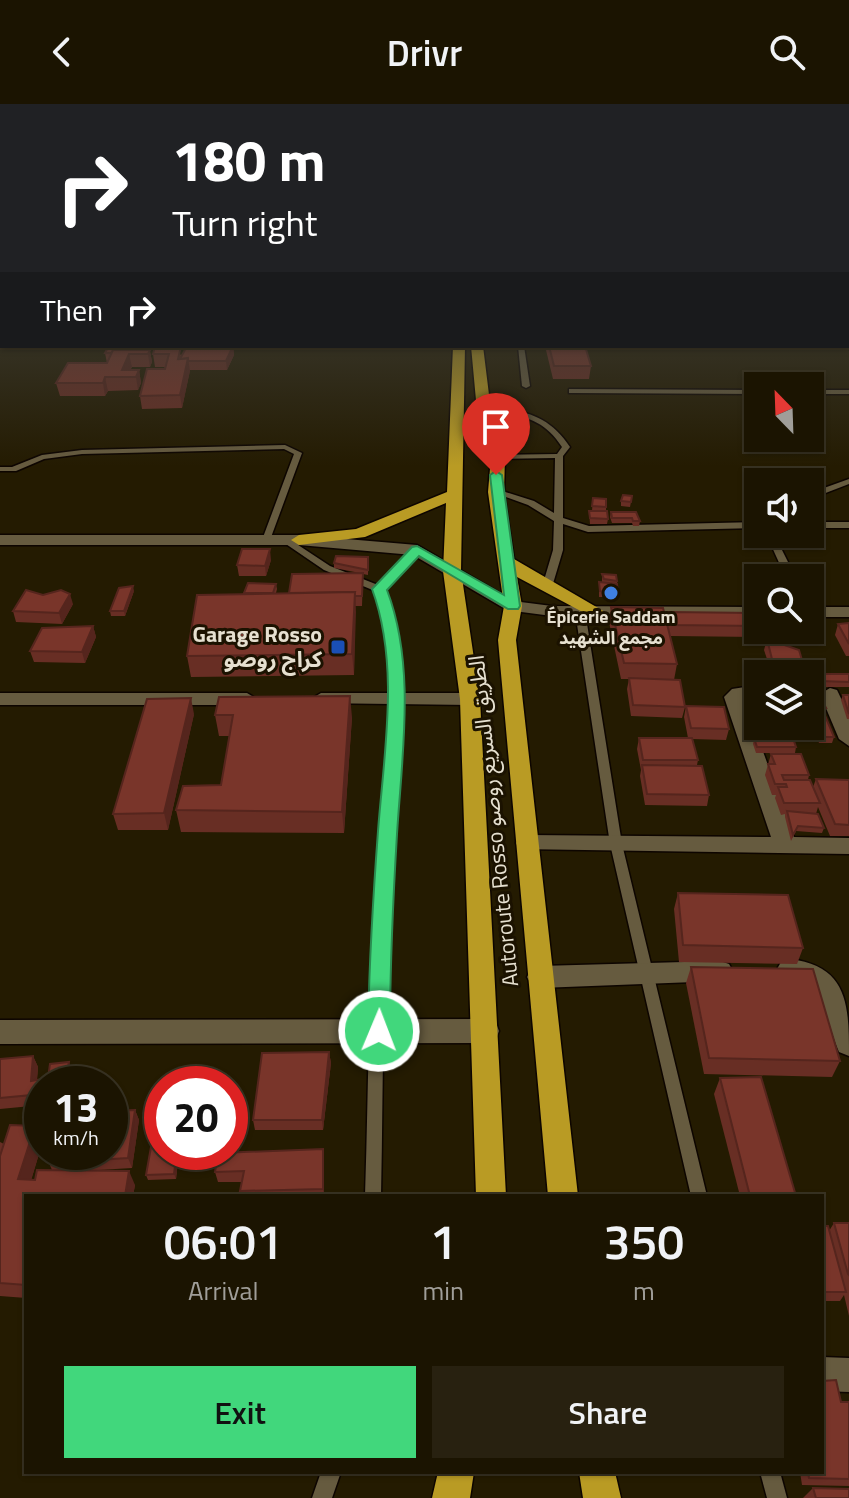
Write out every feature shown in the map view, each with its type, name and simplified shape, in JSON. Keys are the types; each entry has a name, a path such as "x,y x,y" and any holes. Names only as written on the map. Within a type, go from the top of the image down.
{"highway":[{"name":"Autoroute Rosso الطريق السريع روصو","path":"459,348 452,571 470,699 491,1194"},
{"name":"Autoroute Rosso الطريق السريع روصو","path":"477,348 484,411 498,457 496,492 513,606 507,640 563,1194"},
{"path":"292,540 359,534 453,495"},
{"path":"506,561 588,611"},
{"path":"451,1498 456,1474"},
{"path":"597,1474 602,1498"}],"street":[{"path":"0,540 292,540 417,550 513,606 588,611 744,612"},
{"path":"824,612 849,612"},
{"path":"744,692 734,697 744,726"},
{"path":"830,694 849,739"},
{"path":"0,699 270,699"},
{"path":"302,699 470,699"},
{"path":"749,740 786,846"},
{"path":"527,843 848,848"},
{"path":"540,977 796,969 837,986 849,1044"},
{"path":"0,1032 486,1031"},
{"path":"824,1374 849,1375"}],"lane":[{"path":"521,348 526,386"},
{"path":"572,391 744,392"},
{"path":"824,392 849,392"},
{"path":"484,411 545,420 557,431 566,447 559,456 558,550 547,587"},
{"path":"0,469 13,469 42,457 82,452 285,447 298,453 266,540"},
{"path":"498,457 559,456"},
{"path":"824,491 849,481"},
{"path":"496,492 531,503 559,520 588,529 744,525"},
{"path":"824,525 849,525"},
{"path":"292,540 327,568 379,589 389,617 397,699 380,935 373,1194"},
{"path":"379,589 417,550"},
{"path":"588,611 616,844 699,1194"},
{"path":"322,1498 330,1474"},
{"path":"771,1474 777,1498"}],"building":[{"path":"108,348 146,348 113,350 112,353 105,353"},
{"path":"155,348 181,348 178,359 188,358 180,395 140,396 147,369 165,369 169,354 153,354"},
{"path":"186,348 232,348 226,361 180,359"},
{"path":"550,348 586,348 591,366 554,366"},
{"path":"113,350 150,350 148,354 129,354 122,370 139,370 136,377 105,377 103,383 56,383 68,363 107,363"},
{"path":"623,495 632,496 631,502 621,501"},
{"path":"593,498 606,499 606,507 592,506"},
{"path":"589,511 607,511 608,519 590,518"},
{"path":"611,512 636,512 640,521 612,518"},
{"path":"242,549 270,549 265,566 237,565"},
{"path":"336,556 368,557 368,570 334,563"},
{"path":"363,573 362,596 354,596 355,592 289,593 292,574"},
{"path":"602,574 616,575 617,581 604,579"},
{"path":"599,582 617,584 618,592 600,591"},
{"path":"248,583 276,584 273,593 244,593"},
{"path":"133,586 124,611 110,611 119,588"},
{"path":"26,590 43,595 61,590 70,594 59,613 13,611"},
{"path":"355,592 352,654 187,656 197,595"},
{"path":"611,607 663,608 677,664 624,663"},
{"path":"668,612 744,613 744,626 671,625"},
{"path":"849,623 849,644 838,624"},
{"path":"93,626 82,652 30,651 42,628"},
{"path":"768,644 782,644 799,650 802,660 760,660 772,659"},
{"path":"824,674 849,674 849,682 824,681"},
{"path":"629,678 680,680 685,707 633,705"},
{"path":"843,695 849,695 849,714"},
{"path":"350,696 342,812 176,810 183,786 221,785 233,715 215,715 219,697"},
{"path":"191,698 164,813 113,814 147,699"},
{"path":"686,706 724,707 729,729 691,728"},
{"path":"824,713 834,737 824,737"},
{"path":"639,738 692,738 698,760 643,760"},
{"path":"755,740 794,740 796,747 757,747"},
{"path":"771,754 801,754 809,775 782,775 784,780 810,780 820,803 784,803 778,787 787,787 786,784 775,784 768,764 775,764"},
{"path":"642,765 702,766 709,795 647,794"},
{"path":"816,779 849,780 849,825 835,824"},
{"path":"787,811 818,814 824,828 798,826 793,835"},
{"path":"678,893 788,895 803,948 683,945"},
{"path":"691,967 813,969 840,1061 709,1058"},
{"path":"329,1052 322,1120 253,1120 262,1053"},
{"path":"33,1056 32,1066 24,1066 24,1096 0,1098 0,1059"},
{"path":"69,1062 68,1066 50,1066 50,1064"},
{"path":"761,1077 795,1194 749,1194 720,1078"},
{"path":"128,1110 135,1110 128,1158"},
{"path":"10,1125 24,1126 24,1160 18,1179 35,1180 37,1170 129,1171 125,1194 24,1194 24,1285 0,1283 0,1156"},
{"path":"323,1149 323,1189 240,1191 244,1171 215,1172 248,1170 248,1152"},
{"path":"147,1170 175,1170 174,1174 146,1175"},
{"path":"834,1223 849,1223 849,1275 848,1274"},
{"path":"824,1226 828,1226 846,1292 824,1292"},
{"path":"836,1380 841,1402 849,1402 849,1479 809,1478 808,1474 824,1474 824,1381"},
{"path":"813,1488 849,1489 849,1498 816,1498"}],"place":[{"name":"Épicerie Saddam مجمع الشهيد","path":"611,593"},
{"name":"Garage Rosso كراج روصو","path":"338,647"}],"route":[{"path":"379,1031 380,935 397,699 389,617 379,589 417,550 513,606 496,475"}]}
